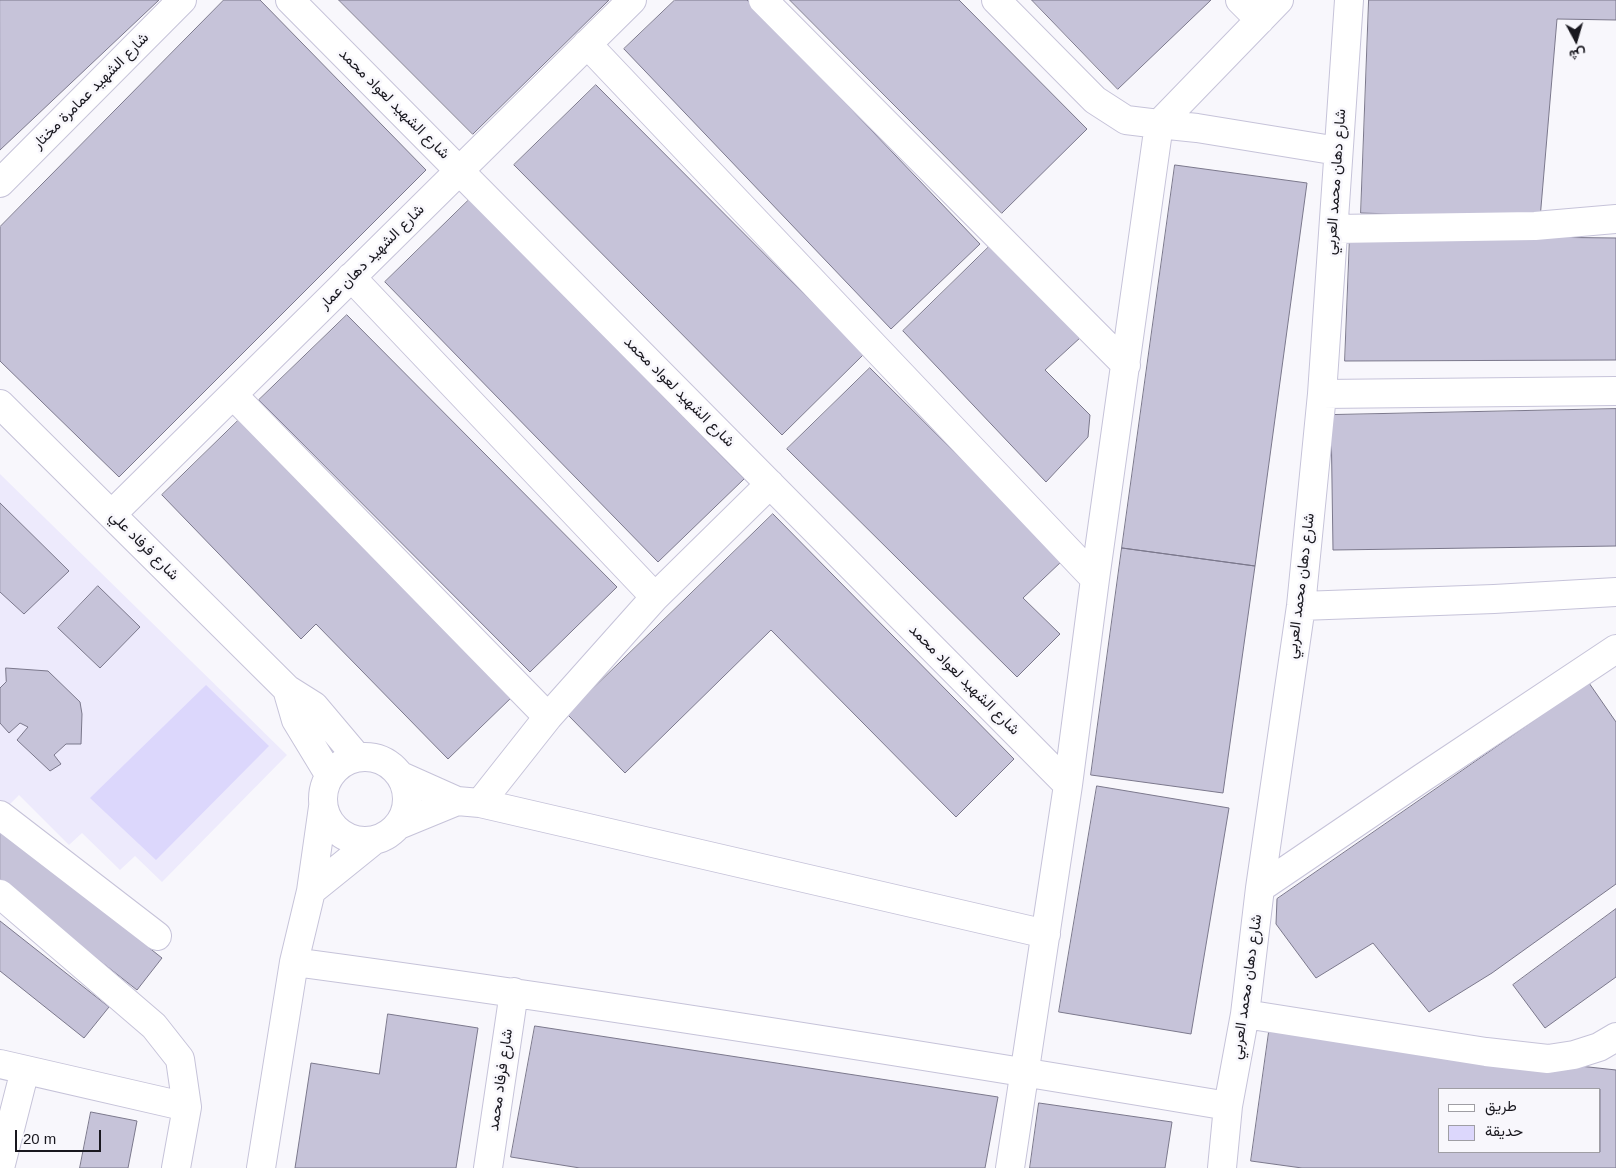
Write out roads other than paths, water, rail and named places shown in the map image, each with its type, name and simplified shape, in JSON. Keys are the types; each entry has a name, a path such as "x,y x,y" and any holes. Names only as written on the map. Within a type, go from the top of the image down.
{"street":[{"name":"شارع الشهيد عمامرة مختار","path":"0,183 182,0"},
{"name":"شارع الشهيد لعواد محمد","path":"290,0 1068,785"},
{"name":"شارع الشهيد دهان عمار","path":"112,514 632,0"},
{"path":"763,0 1126,365"},
{"path":"996,0 1095,100 1126,120 1197,128 1338,151"},
{"path":"1240,0 1260,20"},
{"path":"1010,1168 1068,785 1159,124 1279,0"},
{"name":"شارع دهان محمد العربي","path":"1222,1168 1228,1106 1245,1014 1260,888 1301,606 1322,394 1348,0"},
{"path":"587,44 1095,579"},
{"path":"1334,229 1535,226 1616,219"},
{"path":"351,277 655,597"},
{"path":"1322,394 1616,391"},
{"path":"233,395 548,717"},
{"name":"شارع فرفاد علي","path":"0,404 287,689 314,706 357,757"},
{"path":"401,824 468,802 548,717 655,597 770,484"},
{"path":"1301,606 1494,599 1616,592"},
{"path":"1260,888 1616,649"},
{"name":"شارع فرفاد علي","path":"287,689 296,720 330,776"},
{"path":"261,1168 294,962 311,892 323,808 323,791 330,776 342,764 357,757 374,758 389,764 401,776 408,791 408,808 401,824 389,836 373,841 357,841 341,835 329,823 323,808"},
{"path":"401,776 468,802 1046,934"},
{"path":"0,815 157,936"},
{"path":"311,892 373,841"},
{"path":"0,894 154,1026 180,1059 187,1107 176,1168"},
{"path":"294,962 514,992 1228,1106"},
{"name":"شارع فرفاد محمد","path":"488,1168 514,992"},
{"path":"1245,1014 1486,1052 1548,1058 1574,1055 1598,1047 1616,1037"},
{"path":"0,1168 13,1067 187,1107"}]}
